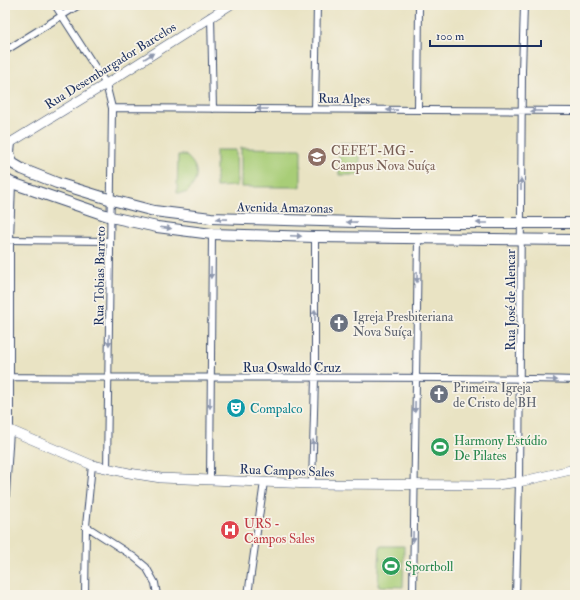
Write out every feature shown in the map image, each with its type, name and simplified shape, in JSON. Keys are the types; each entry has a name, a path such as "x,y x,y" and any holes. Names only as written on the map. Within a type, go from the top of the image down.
{"main road":[{"path":"8,144 9,161"},
{"name":"Avenida Amazonas","path":"9,161 22,169 56,183 112,200 154,211 211,218 398,223 575,223"},
{"path":"9,181 111,217 157,227 212,234 315,237 575,240"}],"street":[{"name":"Rua Tobias Barreto","path":"55,5 106,84 112,108 112,200 110,241 107,469"},
{"path":"5,52 79,5"},
{"name":"Rua Desembargador Barcelos","path":"8,144 230,5"},
{"path":"315,109 317,5"},
{"path":"418,110 419,5"},
{"name":"Rua José de Alencar","path":"516,595 519,482 524,5"},
{"path":"211,16 213,109"},
{"name":"Rua Alpes","path":"112,108 575,111"},
{"path":"5,509 10,378 8,240 9,181"},
{"path":"210,480 212,234"},
{"path":"312,484 315,378 315,237"},
{"path":"413,595 418,238"},
{"path":"8,240 110,241"},
{"name":"Rua Oswaldo Cruz","path":"10,378 416,377 575,380"},
{"name":"Rua Campos Sales","path":"8,430 92,465 161,478 312,484 496,486 575,470"},
{"path":"85,595 86,526 92,465"},
{"path":"248,595 264,482"},
{"path":"86,526 134,557 146,567 155,583 157,595"}],"green space":[{"path":"339,143 360,143 360,175 339,175"},
{"path":"241,148 301,149 301,187 241,187"},
{"path":"216,150 236,150 237,186 216,187"},
{"path":"178,155 185,155 196,169 196,178 194,183 186,193 177,193"},
{"name":"Sportboll","path":"380,546 404,546 403,587 378,586"}],"place":[{"name":"CEFET-MG - Campus Nova Suíça","path":"317,157"},
{"name":"Igreja Presbiteriana Nova Suíça","path":"339,323"},
{"name":"Primeira Igreja de Cristo de BH","path":"439,394"},
{"name":"Compalco","path":"236,408"},
{"name":"Harmony Estúdio De Pilates","path":"440,447"},
{"name":"URS - Campos Sales","path":"230,530"},
{"name":"Sportboll","path":"391,566"}]}
